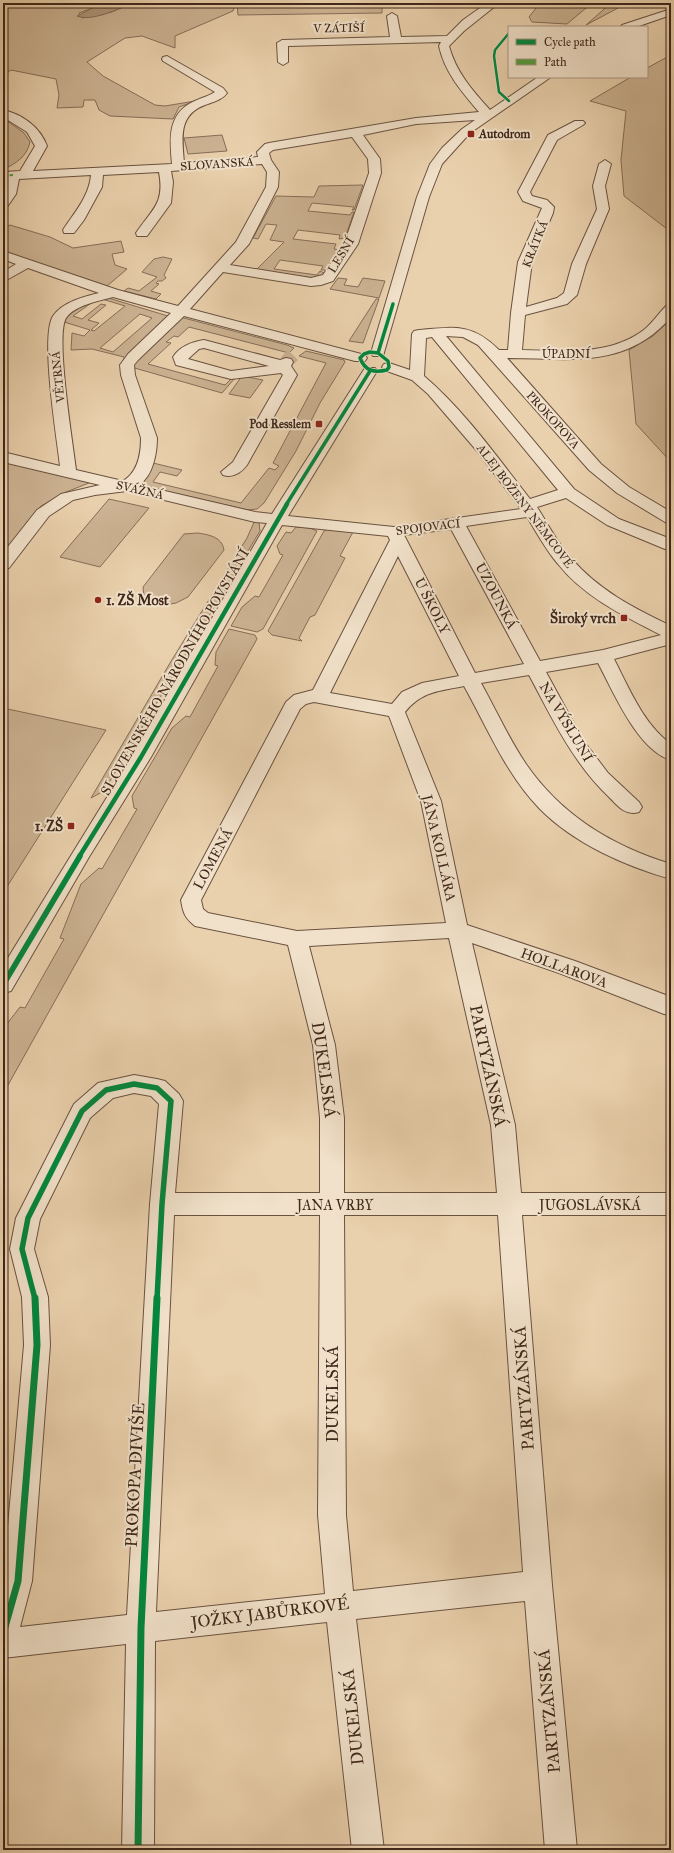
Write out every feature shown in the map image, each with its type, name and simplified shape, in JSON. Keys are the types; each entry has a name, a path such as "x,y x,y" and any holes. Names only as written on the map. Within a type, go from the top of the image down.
{"street":[{"path":"488,115 463,86 447,61 444,46 448,40 477,13 494,3"},
{"path":"629,26 671,12"},
{"path":"392,16 396,40"},
{"name":"V ZÁTIŠÍ","path":"283,62 281,37 448,40"},
{"path":"167,59 219,90 221,93 216,97 188,109 177,127 178,166"},
{"path":"378,353 423,197 436,164 459,137 488,115 544,78"},
{"path":"3,113 29,128 39,137 41,146 13,175 10,194 3,204"},
{"name":"SLOVANSKÁ","path":"13,175 97,172 265,160 263,152 269,147 416,121 488,115"},
{"name":"KRÁTKÁ","path":"516,354 518,313 525,262 547,213 548,207 543,203 527,198 524,192 552,138 579,123"},
{"name":"LESNÍ","path":"221,268 311,282 321,281 328,278 351,244 375,173 374,159 355,133"},
{"path":"3,564 43,513 67,497 95,490 125,487 137,480 150,449 149,438 128,375 127,365 133,357 181,311 242,244 272,187 273,172 265,160"},
{"path":"518,313 562,301 570,295 579,264 603,209 599,186 605,164"},
{"path":"142,232 165,203 167,182 164,168"},
{"path":"69,230 78,220 96,187 97,172"},
{"path":"3,255 113,293 360,358"},
{"path":"3,278 26,264"},
{"name":"VĚTRNÁ","path":"69,474 54,349 57,320 67,310 84,301 113,293"},
{"name":"ÚPADNÍ","path":"494,354 584,356 604,353 630,344 649,332 671,309"},
{"name":"PROKOPOVA","path":"417,377 418,334 460,332 469,333 480,339 595,467 623,490 671,519"},
{"path":"436,333 568,492 613,522 671,545"},
{"path":"287,362 204,344 194,346 180,357 181,362 231,374 287,362 304,344"},
{"path":"378,353 388,361 389,367 387,370 379,373 370,371 362,365 360,358 364,354 378,353"},
{"path":"228,472 239,465 290,375 287,362"},
{"name":"ALEJ BOŽENY NĚMCOVÉ","path":"389,367 417,377 443,403 482,448 529,509 564,561 587,583 617,606 671,634"},
{"name":"SLOVENSKÉHO NÁRODNÍHO POVSTÁNÍ","path":"3,985 82,852 141,757 278,518 370,371"},
{"name":"SVÁŽNÁ","path":"3,457 69,474 255,517 278,518"},
{"path":"529,509 568,492"},
{"name":"SPOJOVACÍ","path":"278,518 396,536 529,509"},
{"name":"UZOUNKÁ","path":"457,524 535,669"},
{"path":"319,697 379,577 396,536"},
{"name":"U ŠKOLY","path":"396,536 470,680 518,767 546,803 587,836 646,864 671,872"},
{"path":"379,577 396,571 414,570"},
{"path":"396,711 408,696 428,687 603,656 671,638"},
{"path":"603,656 648,735 664,750 671,754"},
{"name":"NA VÝSLUNÍ","path":"535,669 575,743 601,778 632,807"},
{"name":"LOMENÁ","path":"396,711 314,696 300,699 293,706 191,900 193,913 202,920 297,939 458,930"},
{"name":"JÁNA KOLLÁRA","path":"396,711 431,801 458,930"},
{"name":"HOLLAROVA","path":"458,930 567,967 664,1005 671,1006"},
{"name":"PARTYZÁNSKÁ","path":"458,930 503,1125 524,1383 538,1585 561,1850"},
{"name":"DUKELSKÁ","path":"297,939 324,1045 332,1118 332,1515 340,1605 368,1850"},
{"name":"PROKOPA DIVIŠE","path":"3,1634 18,1582 37,1345 35,1296 22,1249 28,1218 82,1110 106,1090 134,1084 157,1088 171,1101 162,1204 141,1628 138,1850"},
{"name":"JANA VRBY","path":"162,1204 509,1205"},
{"name":"JUGOSLÁVSKÁ","path":"509,1205 671,1204"},
{"name":"JOŽKY JABŮRKOVÉ","path":"3,1643 340,1605 538,1585"}],"shaded area":[{"path":"3,3 107,3 79,13 82,18 112,12 132,3 236,3 233,11 175,36 175,48 142,36 125,38 87,62 103,76 155,105 165,106 195,101 179,107 173,119 110,116 99,110 95,100 84,100 83,107 57,108 59,95 56,79 11,70 3,76"},
{"path":"107,3 132,3 97,16 77,16 98,5"},
{"path":"237,3 420,4 382,5 382,13 238,15"},
{"path":"540,3 592,3 567,24 532,22 529,17"},
{"path":"611,3 623,3 620,4 618,8 586,25"},
{"path":"671,55 671,232 624,196 621,160 626,111 590,101 629,78 648,78 648,67"},
{"path":"3,118 24,133 30,142 23,156 17,162 3,170"},
{"path":"222,135 227,151 188,154 184,138"},
{"path":"363,185 354,210 352,210 354,207 312,203 308,211 350,215 354,212 345,238 339,239 340,235 298,230 293,239 336,244 334,249 340,250 327,270 321,270 323,266 280,260 274,269 317,275 320,271 324,273 323,276 312,278 256,270 284,242 270,240 277,225 266,224 258,239 253,238 276,196 314,197 319,186"},
{"path":"10,225 50,237 73,248 121,241 124,252 112,254 115,265 127,269 107,286 3,251 3,229"},
{"path":"163,257 172,259 164,275 166,278 162,281 158,281 156,283 159,284 151,291 161,294 156,299 124,291 128,288 139,291 157,277 142,272 154,259"},
{"path":"338,278 347,279 344,285 358,287 363,278 385,281 379,298 330,289"},
{"path":"671,281 671,462 636,424 629,350 653,336 670,320 668,298"},
{"path":"105,297 168,316 124,359 124,357 92,349 71,350 72,333 84,336 90,330 61,321 75,308 98,298","holes":["102,299 125,306 94,331 91,330 99,323 88,320 106,305 101,304 82,319 73,316 94,301","140,314 152,318 113,352 100,348"]},
{"path":"376,299 379,299 363,343 349,341"},
{"path":"180,317 294,348 289,353 189,327 178,337 174,336 166,342 171,343 148,364 225,385 233,377 235,378 222,393 131,367"},
{"path":"306,351 344,360 345,362 320,403 296,451 264,503 257,509 248,510 139,485 149,462 182,470 177,476 160,472 153,482 241,503 269,468 275,470 279,466 273,463 326,363 299,356"},
{"path":"242,376 263,380 250,398 229,394"},
{"path":"3,461 88,481 89,483 66,492 41,506 3,553"},
{"path":"109,499 149,508 100,567 60,557"},
{"path":"255,520 259,523 260,531 104,791 91,798 170,663 247,538"},
{"path":"296,527 310,528 317,531 263,629 257,632 231,626 242,607 255,596 259,597 283,555 280,554 277,546 286,532 291,533"},
{"path":"328,529 353,532 340,556 345,558 315,615 310,617 299,638 302,641 272,635 268,631 324,531"},
{"path":"198,533 215,537 221,542 224,550 188,597 176,603 165,605 154,604 144,597 143,587 184,534"},
{"path":"229,629 255,635 257,639 3,1094 3,1029 20,1007 25,1008 64,939 60,938 81,884 99,868 102,869 137,809 134,808 132,796 172,728 186,716 190,717 218,666 215,665 216,652"},
{"path":"3,708 106,730 3,893"}],"tunnel":[{"path":"286,362 293,355"}],"marked path":[{"path":"3,176 13,175"}],"cycle path":[{"path":"508,34 495,50 494,56 499,92 509,101"},
{"path":"378,353 393,304"},
{"path":"370,352 378,353 388,361 389,367 387,370 374,372 370,371 364,366 360,358 364,354 370,352"},
{"path":"3,985 82,852 141,757 278,518 370,371"},
{"path":"3,1634 18,1581 37,1345 35,1297 22,1249 28,1218 82,1111 106,1090 134,1084 157,1088 171,1101 162,1204 141,1628 138,1850"}],"place":[{"name":"Autodrom","path":"471,134"},
{"name":"Pod Resslem","path":"319,424"},
{"name":"1. ZŠ Most","path":"98,600"},
{"name":"Široký vrch","path":"624,618"},
{"name":"1. ZŠ","path":"71,826"}]}
